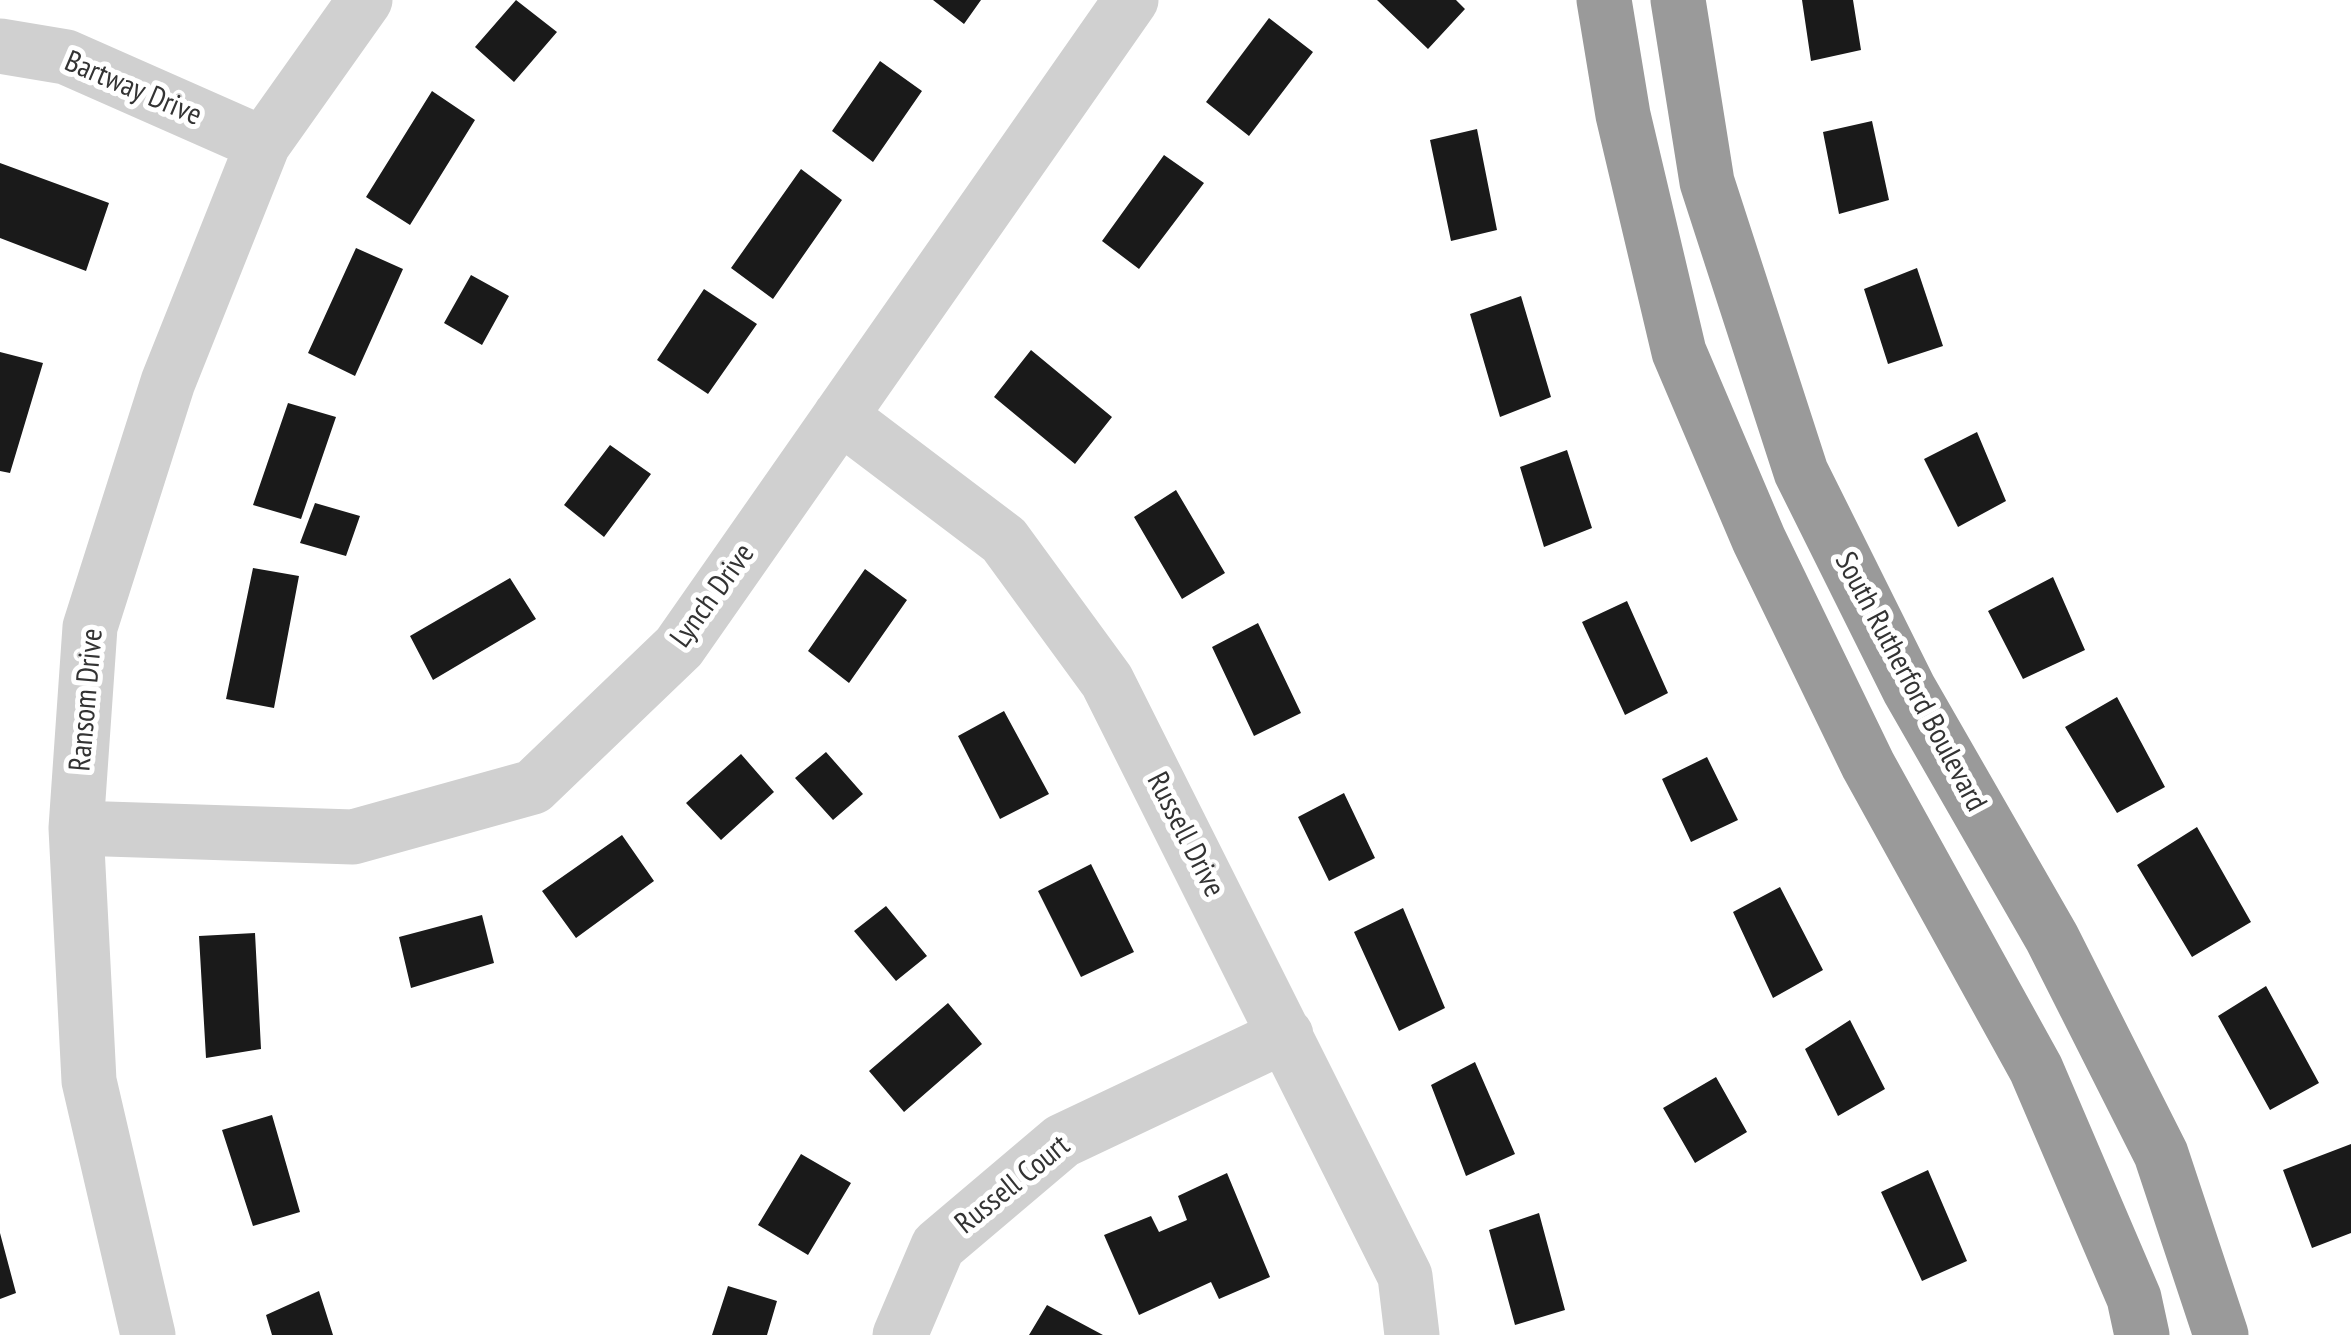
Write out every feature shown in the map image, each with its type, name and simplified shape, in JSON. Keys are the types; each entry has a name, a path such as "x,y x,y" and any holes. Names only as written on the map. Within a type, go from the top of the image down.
{"highway":[{"path":"1604,0 1624,115 1679,352 1759,540 1868,766 2036,1069 2134,1298 2142,1335"},
{"name":"South Rutherford Boulevard","path":"1678,0 1708,182 1801,472 1909,689 2052,938 2162,1154 2220,1335"}],"street":[{"name":"Ransom Drive","path":"148,1335 89,1081 76,828 90,627 168,382 262,144 365,0"},
{"name":"Lynch Drive","path":"76,828 353,837 532,787 680,647 1131,0"},
{"name":"Bartway Drive","path":"0,46 66,57 262,144"},
{"name":"Russell Drive","path":"840,416 1004,540 1107,680 1405,1276 1412,1335"},
{"name":"Russell Court","path":"900,1335 938,1246 1062,1141 1286,1034"}],"building":[{"path":"516,0 557,32 514,82 475,47"},
{"path":"933,0 981,0 964,24"},
{"path":"1377,0 1456,0 1465,9 1428,49"},
{"path":"1802,0 1853,0 1861,50 1811,61"},
{"path":"1269,18 1313,52 1249,136 1206,102"},
{"path":"880,61 922,91 873,162 832,131"},
{"path":"432,91 475,120 410,225 366,197"},
{"path":"1872,121 1889,200 1839,214 1823,132"},
{"path":"1477,129 1497,230 1451,241 1430,140"},
{"path":"1164,155 1204,183 1139,269 1102,241"},
{"path":"0,163 109,203 86,271 0,238"},
{"path":"801,169 842,200 773,299 731,268"},
{"path":"356,248 403,269 355,376 308,353"},
{"path":"1917,268 1943,346 1888,364 1864,289"},
{"path":"471,275 509,296 482,345 444,323"},
{"path":"704,289 757,324 708,394 657,360"},
{"path":"1521,296 1551,397 1500,417 1470,314"},
{"path":"1031,350 1112,417 1075,464 994,397"},
{"path":"0,352 43,363 10,473 0,471"},
{"path":"288,403 336,417 301,519 253,505"},
{"path":"1977,432 2006,501 1958,527 1924,459"},
{"path":"610,445 651,474 604,537 564,505"},
{"path":"1567,450 1592,528 1544,547 1520,467"},
{"path":"1176,490 1225,573 1182,599 1134,517"},
{"path":"315,503 360,516 346,556 300,543"},
{"path":"253,568 299,576 274,708 226,699"},
{"path":"865,569 907,600 849,683 808,651"},
{"path":"2053,577 2085,650 2023,679 1988,611"},
{"path":"510,578 536,619 433,680 410,636"},
{"path":"1627,601 1668,693 1625,715 1582,622"},
{"path":"1258,623 1301,713 1254,736 1212,647"},
{"path":"2117,697 2165,787 2117,813 2065,727"},
{"path":"1004,711 1049,794 1000,819 958,736"},
{"path":"826,752 863,794 833,820 795,778"},
{"path":"741,754 774,792 721,840 686,803"},
{"path":"1707,757 1738,820 1691,842 1662,779"},
{"path":"1344,793 1375,858 1329,881 1298,817"},
{"path":"2197,827 2251,922 2192,957 2137,865"},
{"path":"622,835 654,881 576,938 542,891"},
{"path":"1091,864 1134,952 1081,977 1038,891"},
{"path":"1780,887 1823,970 1773,998 1733,912"},
{"path":"886,906 927,956 896,981 854,931"},
{"path":"1403,908 1445,1008 1399,1031 1354,932"},
{"path":"482,915 494,963 411,988 399,937"},
{"path":"255,933 261,1049 206,1058 199,936"},
{"path":"2266,986 2319,1083 2270,1110 2218,1016"},
{"path":"948,1003 982,1044 904,1112 869,1071"},
{"path":"1850,1020 1885,1089 1838,1116 1805,1049"},
{"path":"1475,1062 1515,1154 1466,1176 1431,1085"},
{"path":"1716,1077 1747,1132 1695,1163 1663,1108"},
{"path":"272,1115 300,1212 253,1226 222,1130"},
{"path":"2351,1144 2351,1233 2312,1248 2283,1170"},
{"path":"801,1154 851,1183 808,1255 758,1225"},
{"path":"1928,1170 1967,1261 1922,1281 1881,1192"},
{"path":"1227,1173 1270,1277 1219,1299 1211,1282 1139,1315 1104,1235 1151,1216 1159,1232 1187,1220 1178,1196"},
{"path":"1539,1213 1565,1310 1515,1325 1489,1230"},
{"path":"0,1233 16,1293 0,1299"},
{"path":"728,1286 777,1301 767,1335 712,1335"},
{"path":"319,1291 333,1335 272,1335 266,1315"},
{"path":"1047,1305 1103,1335 1029,1335"}]}
